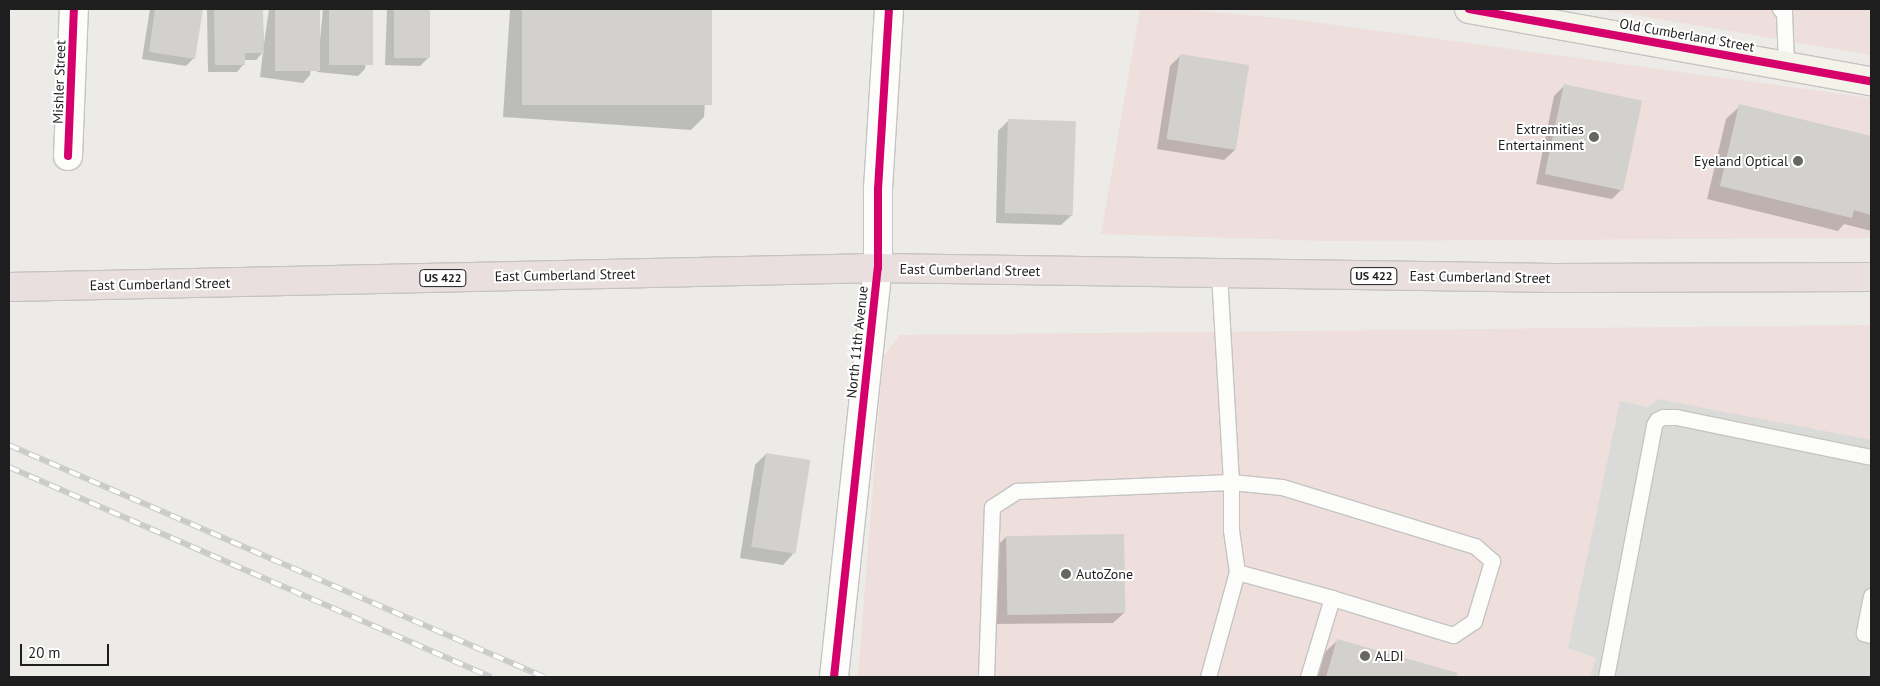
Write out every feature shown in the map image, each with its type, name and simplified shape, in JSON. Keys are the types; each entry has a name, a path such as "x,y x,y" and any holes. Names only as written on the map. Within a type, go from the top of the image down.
{"highway":[{"name":"East Cumberland Street","path":"9,287 878,268 1554,278 1871,277"}],"street":[{"name":"Mishler Street","path":"68,156 74,9"},
{"name":"North 11th Avenue","path":"834,677 878,268 878,189 889,9"},
{"name":"Old Cumberland Street","path":"1469,9 1871,80"}],"lane":[{"path":"1780,9 1784,12 1786,65"},
{"path":"1208,677 1237,572 1231,530 1231,482 1219,273"},
{"path":"1606,677 1654,425 1657,420 1663,417 1676,417 1871,457"},
{"path":"986,677 992,507 1017,491 1231,482 1292,490 1475,546 1492,561 1474,621 1453,635 1332,598 1237,572"},
{"path":"1871,596 1864,633 1871,634"},
{"path":"1308,677 1332,598"}],"shaded area":[{"path":"1140,9 1182,9 1299,20 1871,98 1871,238 1328,241 1101,234"},
{"path":"1600,9 1871,9 1871,55"},
{"path":"1871,325 1871,677 858,677 884,356 900,335"},
{"path":"1658,399 1871,440 1871,677 1590,677 1596,658 1568,648 1620,401 1648,407"}],"building":[{"path":"155,9 203,9 195,59 149,52"},
{"path":"214,9 263,9 264,53 245,53 245,65 215,65"},
{"path":"275,9 320,9 320,71 275,71"},
{"path":"329,9 373,9 373,65 329,65"},
{"path":"394,9 430,9 430,58 394,58"},
{"path":"522,9 712,9 712,105 522,105"},
{"path":"1180,54 1249,65 1236,150 1167,139"},
{"name":"Extremities Entertainment","path":"1564,84 1642,101 1623,191 1545,174"},
{"name":"Eyeland Optical","path":"1739,104 1871,136 1871,215 1854,210 1852,218 1720,186"},
{"path":"1008,119 1076,121 1073,215 1005,213"},
{"path":"766,453 810,460 796,554 751,547"},
{"name":"AutoZone","path":"1124,534 1125,613 1007,615 1006,536"},
{"name":"ALDI","path":"1337,639 1458,673 1456,677 1326,677"}],"railway":[{"path":"9,445 544,677"},
{"path":"9,467 491,677"}],"cycle path":[{"path":"68,156 74,9"},
{"path":"834,677 878,268 878,189 889,9"},
{"path":"1469,9 1871,81"}],"place":[{"name":"Extremities Entertainment","path":"1594,137"},
{"name":"Eyeland Optical","path":"1798,161"},
{"name":"AutoZone","path":"1066,574"},
{"name":"ALDI","path":"1365,656"}]}
